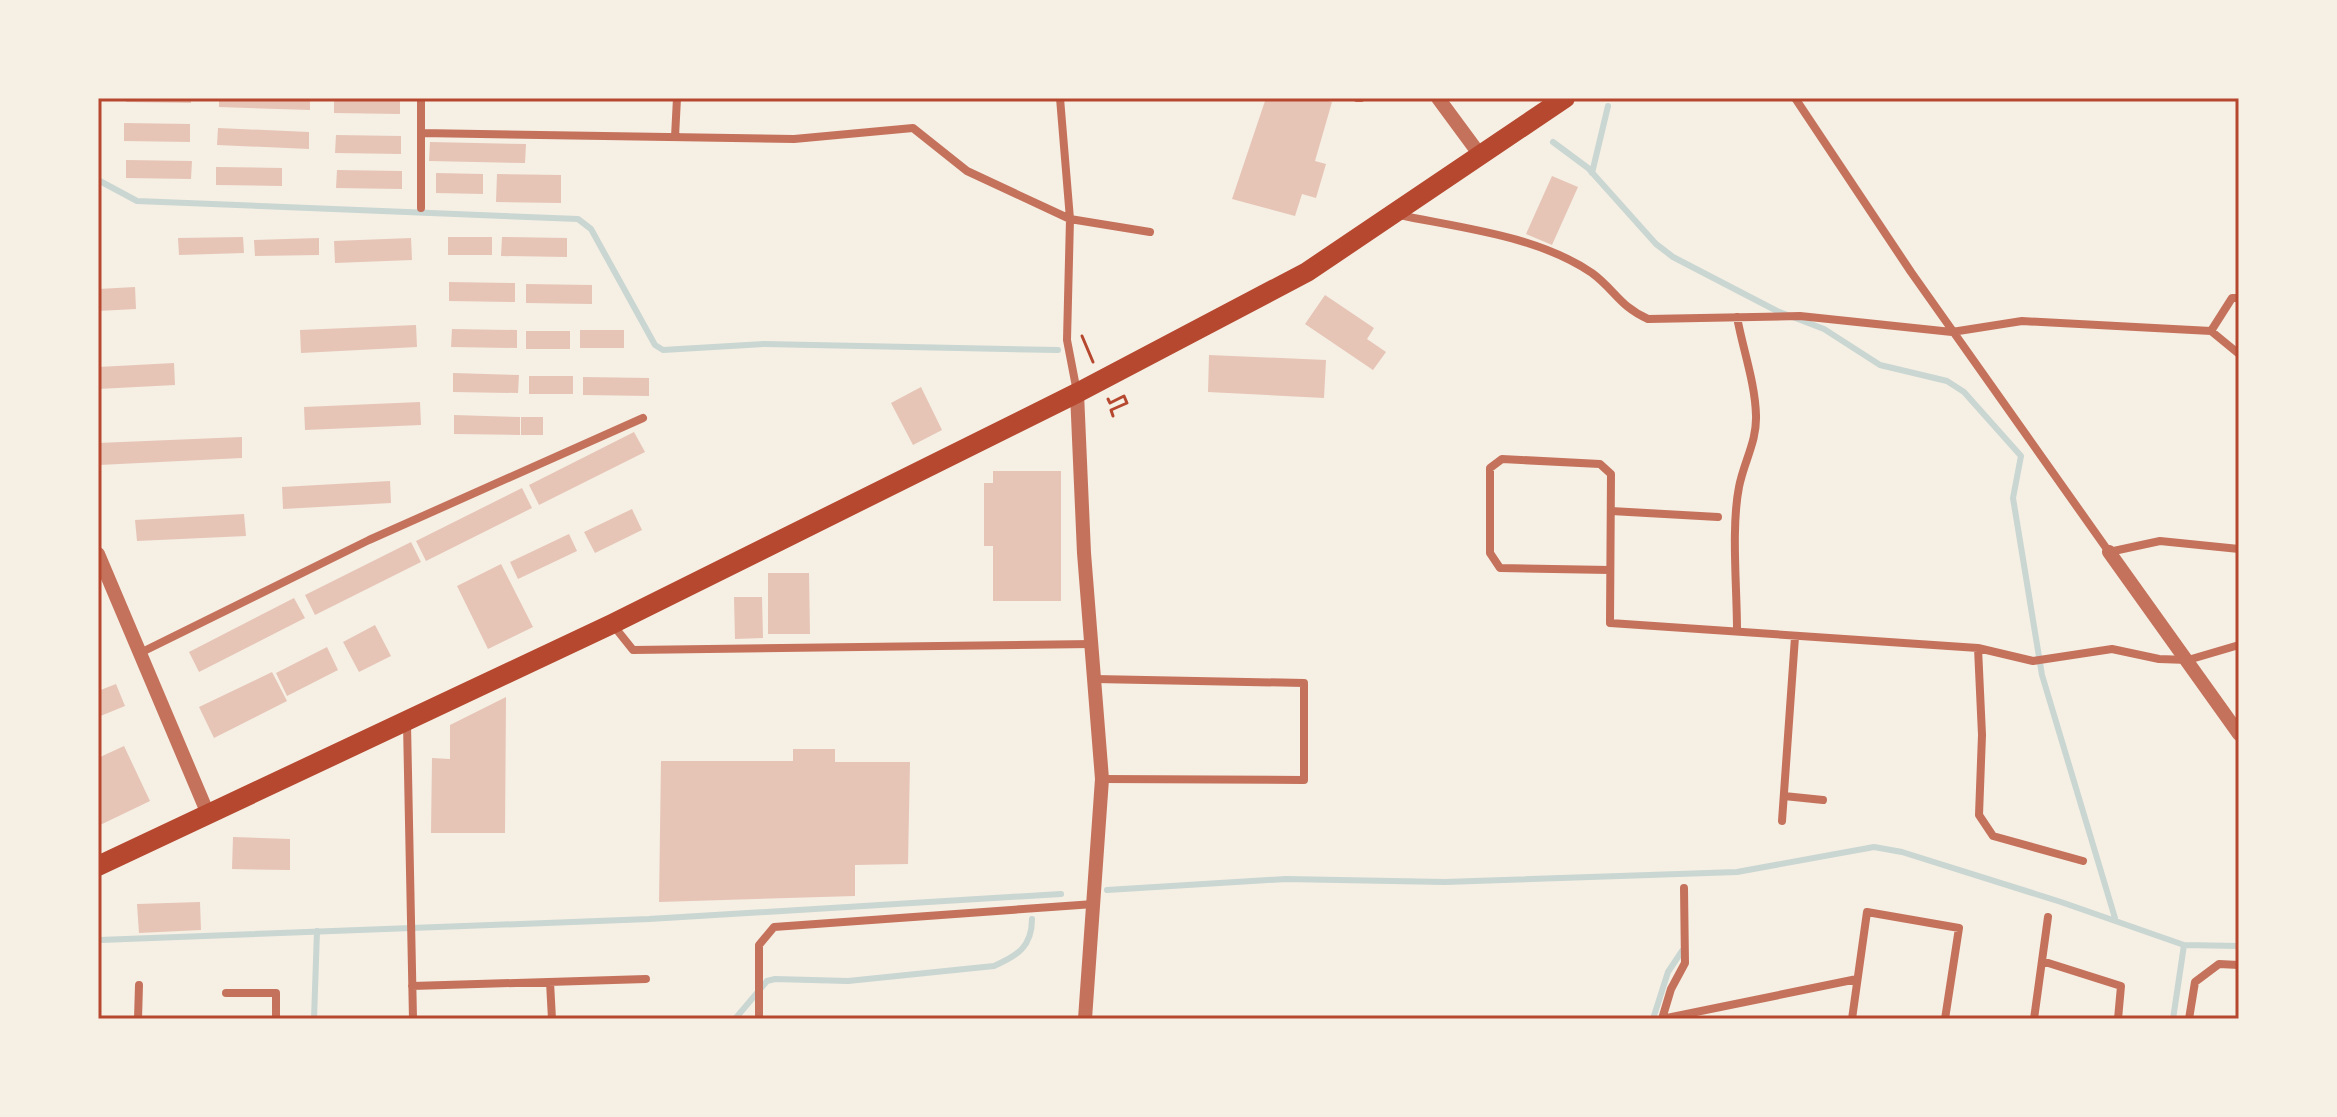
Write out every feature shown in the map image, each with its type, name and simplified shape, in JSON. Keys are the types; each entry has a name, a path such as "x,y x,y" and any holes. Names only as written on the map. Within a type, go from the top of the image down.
{"highway":[{"path":"98,866 612,624 1077,393 1307,272 1404,216 1480,155 1565,98"}],"street":[{"path":"421,98 421,208"},
{"path":"675,137 677,98"},
{"path":"1060,98 1070,219 1067,340 1077,393 1102,779 1085,1019"},
{"path":"1438,98 1480,155"},
{"path":"1795,98 1952,332 2239,734"},
{"path":"421,133 794,139 913,128 967,171 1070,219 1150,232"},
{"path":"1404,216 1540,249 1592,274 1627,310 1648,319 1800,316 1952,332 2022,321 2211,331 2239,354"},
{"path":"2211,331 2232,298 2239,298"},
{"path":"1737,317 1746,370 1754,389 1756,417 1755,438 1739,486 1737,630"},
{"path":"140,653 369,540 643,418"},
{"path":"1610,570 1500,568 1490,553 1490,468 1502,459 1600,464 1611,474 1610,623 1978,648 2038,661 2112,649 2159,659 2188,660 2239,645"},
{"path":"1611,511 1718,517"},
{"path":"2109,552 2160,541 2239,549"},
{"path":"98,554 208,814"},
{"path":"612,624 633,650 1092,644"},
{"path":"1782,821 1795,637"},
{"path":"1978,648 1982,735 1979,815 1993,836 2083,861"},
{"path":"1095,679 1304,683 1304,780 1102,779"},
{"path":"407,718 413,1019"},
{"path":"1784,796 1823,800"},
{"path":"1684,888 1685,963 1671,989 1662,1019 1857,979"},
{"path":"753,1019 759,1015 759,945 774,927 1094,904"},
{"path":"1852,1019 1867,912 1959,928 1945,1019"},
{"path":"2034,1019 2048,917"},
{"path":"2042,961 2121,986 2118,1019"},
{"path":"2189,1019 2195,982 2219,964 2239,965"},
{"path":"412,986 646,979"},
{"path":"550,982 552,1019"},
{"path":"138,1019 139,985"},
{"path":"226,993 276,993 276,1019"}],"path":[{"path":"1081,334 1090,357"},
{"path":"1112,401 1124,396 1127,403 1111,410 1113,416"}],"building":[{"path":"126,98 191,98 191,103 126,102"},
{"path":"219,98 310,98 310,110 219,107"},
{"path":"334,98 400,98 400,114 334,113"},
{"path":"1266,98 1319,98 1332,102 1315,161 1326,164 1316,198 1302,194 1295,216 1232,199"},
{"path":"124,123 190,124 190,142 124,141"},
{"path":"218,128 309,132 309,149 217,145"},
{"path":"336,135 401,136 401,154 335,153"},
{"path":"430,142 526,144 525,163 429,161"},
{"path":"126,160 192,161 191,179 126,178"},
{"path":"216,167 282,168 282,186 216,185"},
{"path":"337,170 402,171 402,189 336,188"},
{"path":"436,173 483,174 483,194 436,193"},
{"path":"497,174 561,175 561,203 496,202"},
{"path":"1552,176 1578,187 1552,245 1526,234"},
{"path":"243,237 244,253 179,255 178,238"},
{"path":"448,237 492,237 492,255 448,255"},
{"path":"502,237 567,238 567,257 501,256"},
{"path":"319,238 319,255 255,256 254,240"},
{"path":"411,238 412,260 335,263 334,241"},
{"path":"449,282 515,283 515,302 449,301"},
{"path":"526,284 592,285 592,304 526,303"},
{"path":"135,287 136,309 98,311 98,289"},
{"path":"1325,295 1374,328 1367,339 1386,352 1373,370 1305,324"},
{"path":"416,325 417,347 301,353 300,330"},
{"path":"452,329 517,330 517,348 451,347"},
{"path":"580,330 624,330 624,348 580,348"},
{"path":"526,331 570,331 570,349 526,349"},
{"path":"1209,355 1326,360 1324,398 1208,392"},
{"path":"174,363 175,385 98,389 98,367"},
{"path":"453,373 519,375 518,393 453,392"},
{"path":"529,376 573,376 573,394 529,394"},
{"path":"583,377 649,378 649,396 583,395"},
{"path":"921,387 942,430 913,445 891,403"},
{"path":"420,402 421,425 305,430 304,407"},
{"path":"454,415 520,417 520,435 454,434"},
{"path":"521,417 543,417 543,435 521,435"},
{"path":"634,432 645,452 539,505 529,485"},
{"path":"242,437 242,458 99,465 98,443"},
{"path":"993,471 1061,471 1061,601 993,601 993,546 984,546 984,483 993,483"},
{"path":"390,481 391,503 283,509 282,487"},
{"path":"522,488 532,508 426,561 416,541"},
{"path":"632,509 642,530 595,553 584,532"},
{"path":"244,514 246,536 137,541 135,520"},
{"path":"569,534 577,551 518,579 510,562"},
{"path":"411,542 421,562 315,615 305,595"},
{"path":"501,564 533,627 488,649 457,586"},
{"path":"768,573 809,573 810,634 768,634"},
{"path":"734,597 762,597 763,638 735,639"},
{"path":"294,598 305,618 199,672 189,652"},
{"path":"375,625 391,656 359,672 343,642"},
{"path":"327,647 338,670 287,696 276,673"},
{"path":"272,672 287,701 214,738 199,707"},
{"path":"116,684 125,706 98,717 98,691"},
{"path":"506,697 505,833 431,833 432,758 450,759 450,725"},
{"path":"124,746 150,801 98,826 98,758"},
{"path":"793,749 835,749 835,762 910,762 908,864 855,865 855,896 659,902 661,761 793,761"},
{"path":"233,837 290,839 290,870 232,869"},
{"path":"200,902 201,930 139,933 137,904"}],"waterway":[{"path":"1592,173 1608,106"},
{"path":"1553,142 1588,168 1656,244 1673,257 1777,311 1824,329 1880,365 1947,381 1964,392 2021,456 2013,498 2042,675 2115,918"},
{"path":"98,180 137,201 578,219 591,229 655,345 663,350 764,344 1058,350"},
{"path":"1107,890 1286,879 1445,882 1737,872 1874,847 1902,852 2061,902 2184,945 2239,946"},
{"path":"100,940 649,919 1061,894"},
{"path":"735,1019 767,981 775,979 848,981 994,966 1022,949 1029,937 1032,919"},
{"path":"314,1019 317,931"},
{"path":"2173,1019 2184,945"},
{"path":"1653,1019 1668,972 1682,951"}]}
